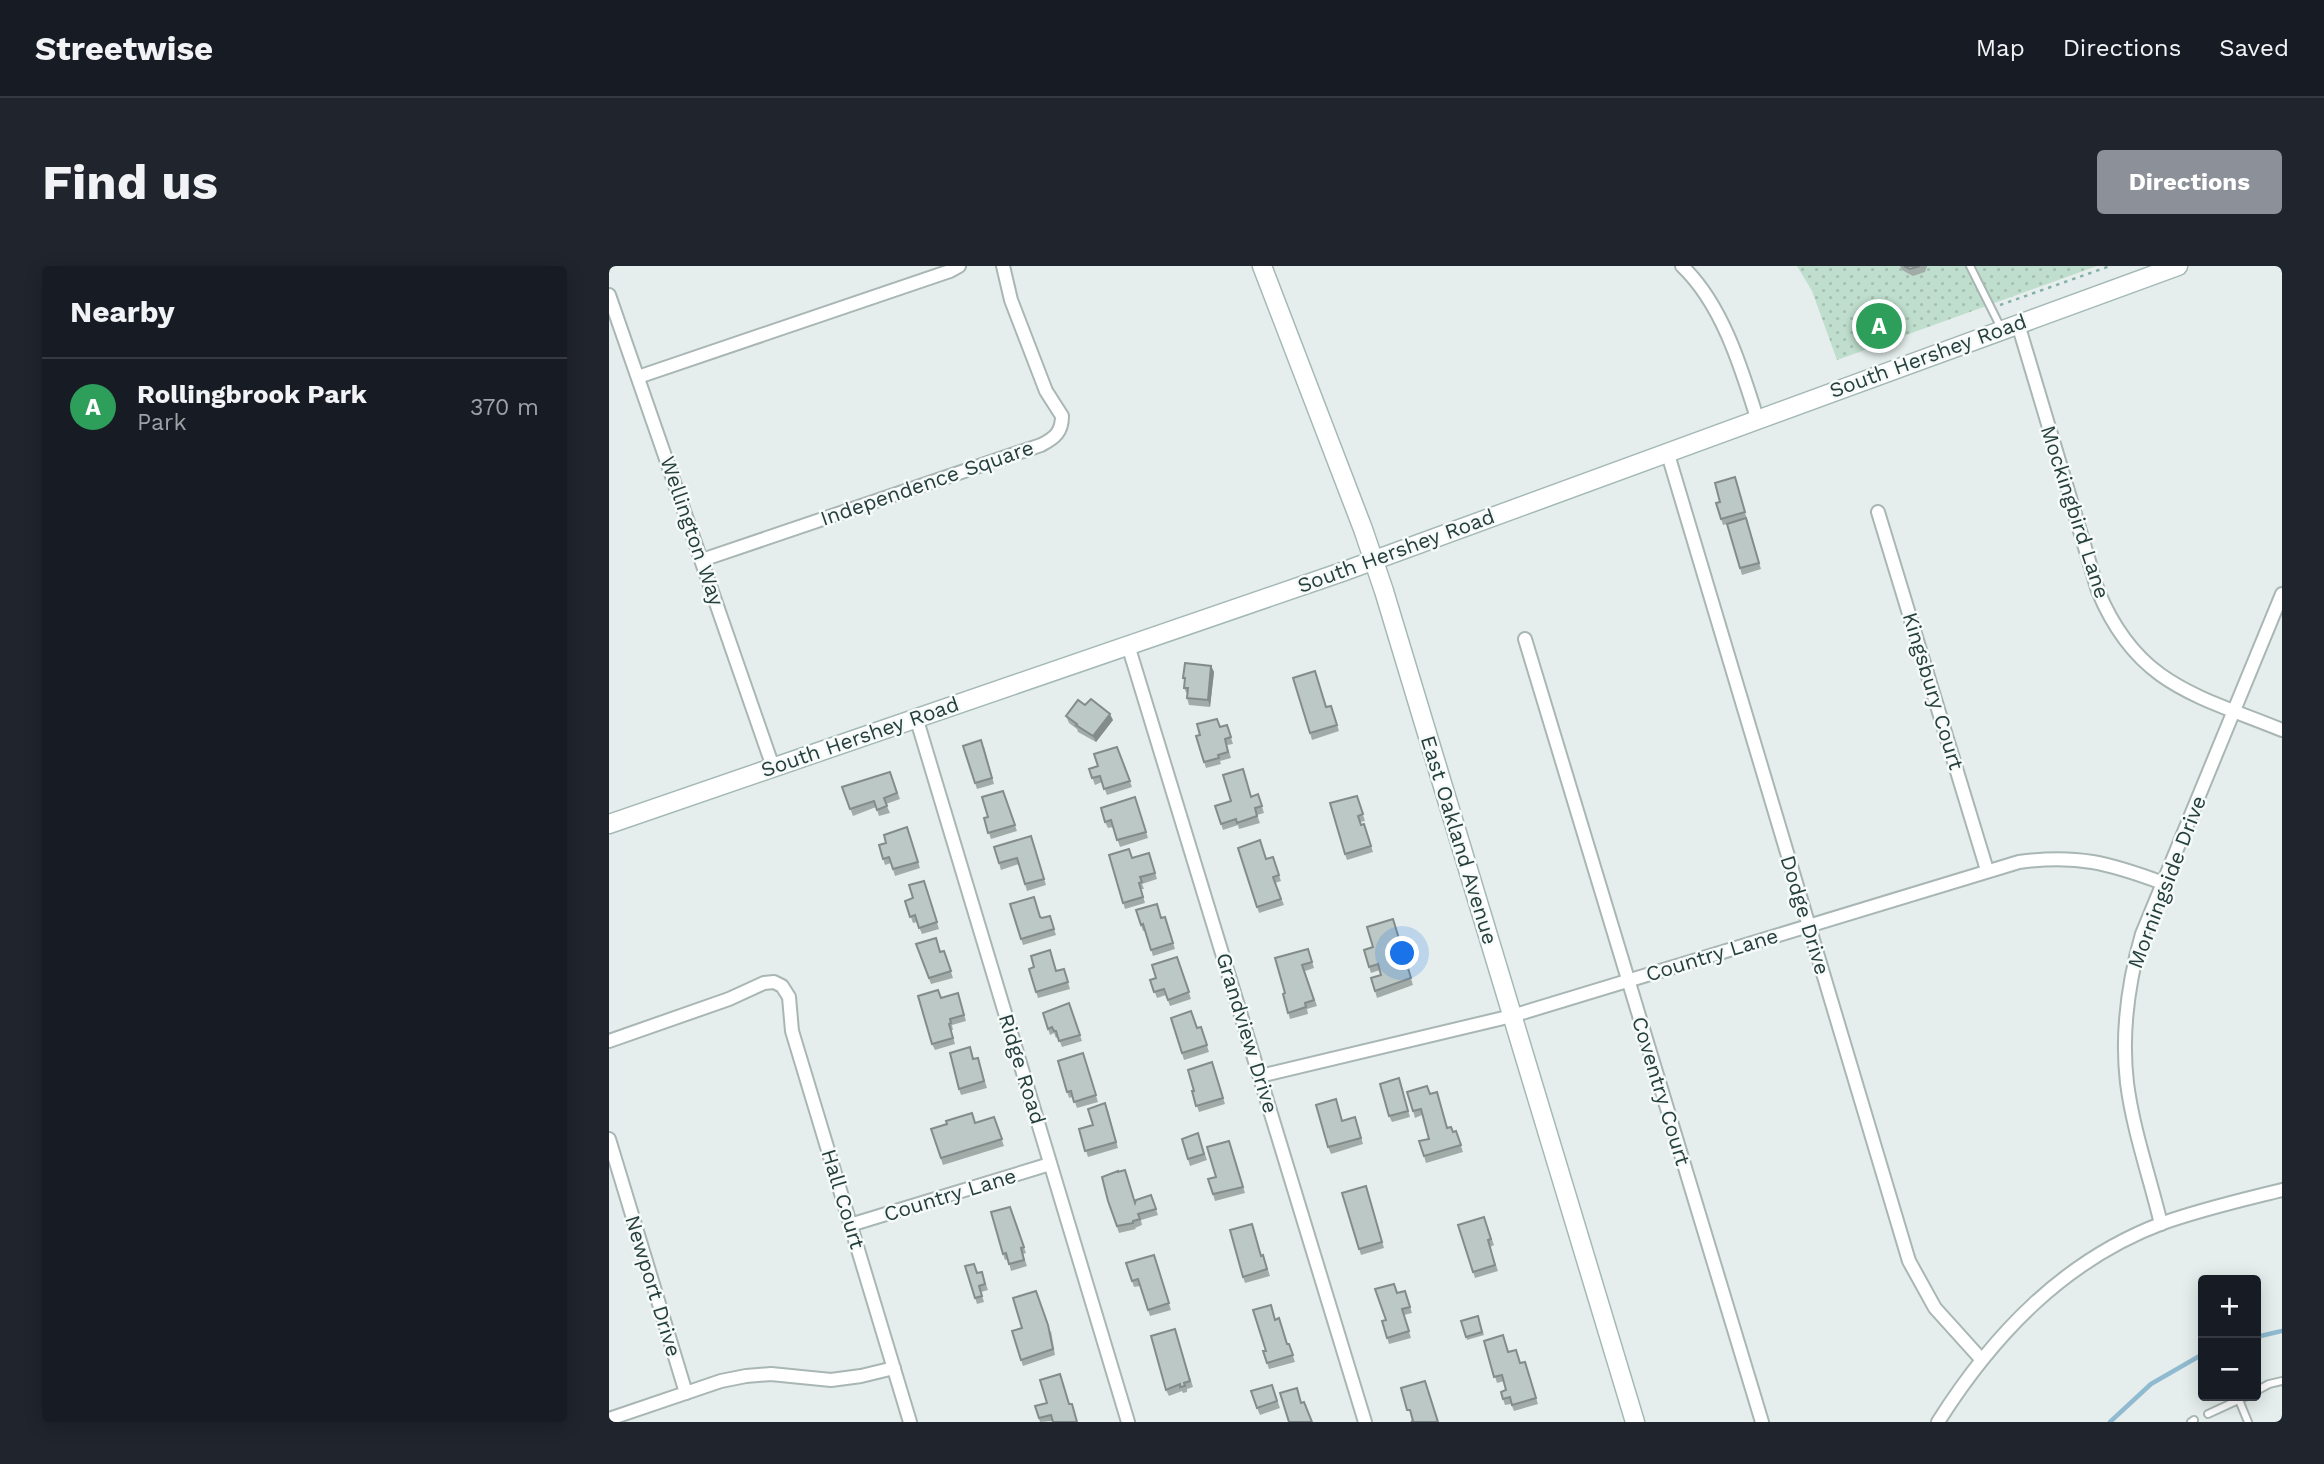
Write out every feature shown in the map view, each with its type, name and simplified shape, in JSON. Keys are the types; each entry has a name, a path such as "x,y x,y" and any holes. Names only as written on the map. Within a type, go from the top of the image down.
{"main road":[{"name":"East Oakland Avenue","path":"1262,266 1373,559 1635,1422"},
{"name":"South Hershey Road","path":"609,824 1373,559 2178,266"}],"street":[{"path":"638,377 959,266"},
{"name":"Independence Square","path":"702,560 1054,439 1059,434 1062,416 1046,391 1011,300 1003,266"},
{"path":"1682,266 1697,282 1718,315 1757,418"},
{"name":"Wellington Way","path":"609,295 773,766"},
{"name":"Mockingbird Lane","path":"2010,327 2098,591 2111,621 2139,657 2172,684 2200,698 2282,730"},
{"name":"Dodge Drive","path":"1667,452 1909,1261 1935,1308 1981,1359"},
{"name":"Kingsbury Court","path":"1878,512 1987,870"},
{"name":"Morningside Drive","path":"2161,1224 2130,1102 2125,1041 2129,987 2142,934 2282,594"},
{"name":"Coventry Court","path":"1525,639 1762,1422"},
{"name":"Grandview Drive","path":"1128,645 1364,1422"},
{"name":"Ridge Road","path":"916,717 1128,1422"},
{"name":"Country Lane","path":"1260,1076 1512,1016 1987,870 2032,860 2073,858 2118,866 2163,883"},
{"name":"Hall Court","path":"609,1041 729,999 764,983 774,982 782,986 789,997 792,1031 910,1422"},
{"name":"Newport Drive","path":"609,1139 686,1393"},
{"name":"Country Lane","path":"850,1225 1051,1164"},
{"path":"1938,1422 1981,1359 2029,1307 2099,1256 2161,1224 2282,1190"},
{"path":"609,1419 721,1381 746,1376 771,1374 831,1380 894,1368"}],"lane":[{"path":"1970,266 1991,309 2010,327"},
{"path":"2261,1388 2282,1381"},
{"path":"2208,1414 2237,1401"},
{"path":"2239,1401 2248,1422"}],"path":[{"name":"South Hershey Road","path":"1991,309 2110,266"}],"green space":[{"path":"1797,266 2097,266 1837,360 1812,291"}],"building":[{"path":"1735,477 1745,512 1721,519 1716,503 1720,502 1715,483"},
{"path":"1746,518 1759,563 1740,568 1727,524"},
{"path":"1185,663 1211,666 1208,700 1187,698 1188,688 1184,688 1183,678"},
{"path":"1315,671 1326,707 1331,706 1337,725 1310,733 1293,678"},
{"path":"1091,699 1110,714 1093,736 1066,716 1078,700 1085,705"},
{"path":"1217,719 1220,727 1227,725 1231,737 1225,739 1228,752 1204,762 1196,736 1200,735 1197,724"},
{"path":"981,740 992,778 975,783 963,746"},
{"path":"1117,747 1130,781 1104,789 1100,776 1092,778 1089,769 1098,766 1094,754"},
{"path":"1243,769 1251,797 1258,794 1262,806 1255,808 1257,816 1237,823 1236,819 1221,824 1215,806 1231,801 1223,775"},
{"path":"890,772 897,793 884,798 887,806 877,810 874,801 850,809 842,787"},
{"path":"1003,791 1015,825 988,833 984,818 988,817 982,797"},
{"path":"1357,796 1363,814 1358,816 1361,825 1364,824 1371,846 1345,854 1330,803"},
{"path":"1135,797 1146,832 1117,840 1111,820 1105,822 1101,808"},
{"path":"907,827 918,862 893,869 889,857 883,859 879,845 886,843 884,835"},
{"path":"1031,836 1044,879 1025,884 1017,858 999,863 994,847"},
{"path":"1260,840 1266,859 1273,857 1279,875 1273,877 1281,899 1257,907 1238,848"},
{"path":"1129,849 1132,858 1149,853 1155,873 1140,877 1143,897 1123,903 1109,855"},
{"path":"924,881 937,922 919,928 915,915 910,917 905,901 913,898 909,885"},
{"path":"1034,897 1040,917 1050,916 1054,929 1021,939 1010,904"},
{"path":"1157,904 1161,918 1165,917 1173,943 1151,950 1136,910"},
{"path":"1393,919 1411,978 1375,991 1371,978 1381,975 1378,964 1369,967 1364,950 1373,947 1367,927"},
{"path":"936,938 940,952 944,951 951,971 929,978 916,944"},
{"path":"1308,949 1312,962 1302,965 1314,1000 1305,1003 1306,1007 1288,1013 1275,958"},
{"path":"1050,950 1056,971 1064,969 1068,982 1036,992 1029,969 1034,967 1031,956"},
{"path":"1177,957 1189,992 1168,1000 1164,989 1154,992 1150,980 1156,978 1152,965"},
{"path":"938,990 941,998 958,993 964,1015 950,1019 953,1038 932,1044 918,996"},
{"path":"1069,1003 1080,1035 1059,1041 1056,1031 1052,1027 1048,1029 1043,1013"},
{"path":"1191,1011 1197,1028 1201,1027 1207,1045 1182,1053 1171,1018"},
{"path":"970,1047 973,1059 978,1058 984,1081 959,1089 950,1053"},
{"path":"1083,1053 1096,1095 1074,1102 1071,1091 1067,1092 1058,1061"},
{"path":"1212,1062 1223,1098 1196,1106 1188,1070"},
{"path":"1399,1078 1408,1111 1389,1116 1380,1084"},
{"path":"1427,1086 1430,1094 1437,1092 1447,1128 1451,1127 1453,1132 1456,1131 1461,1145 1424,1156 1419,1141 1429,1139 1421,1109 1413,1111 1407,1092"},
{"path":"1336,1099 1342,1121 1355,1117 1361,1138 1328,1147 1316,1105"},
{"path":"1105,1103 1116,1142 1085,1151 1079,1129 1093,1125 1088,1109"},
{"path":"972,1113 975,1123 994,1117 1002,1139 941,1158 931,1129"},
{"path":"1198,1133 1204,1154 1188,1159 1182,1139"},
{"path":"1229,1141 1243,1187 1213,1194 1208,1179 1216,1177 1207,1147"},
{"path":"1125,1170 1135,1203 1136,1200 1151,1195 1156,1209 1138,1214 1140,1219 1133,1223 1117,1226 1102,1177"},
{"path":"1366,1186 1382,1242 1359,1249 1342,1193"},
{"path":"1010,1207 1024,1247 1021,1248 1024,1260 1009,1264 1006,1253 1003,1254 991,1212"},
{"path":"1484,1217 1495,1265 1473,1272 1458,1225"},
{"path":"1252,1224 1267,1269 1243,1277 1230,1230"},
{"path":"1154,1255 1169,1303 1148,1310 1138,1279 1132,1281 1126,1263"},
{"path":"974,1264 977,1273 982,1272 985,1284 979,1286 982,1296 975,1298 965,1266"},
{"path":"1394,1284 1397,1293 1405,1291 1410,1307 1402,1309 1409,1331 1387,1338 1382,1321 1386,1320 1375,1289"},
{"path":"1036,1291 1053,1349 1021,1360 1012,1331 1022,1328 1013,1298"},
{"path":"1271,1305 1275,1320 1279,1318 1293,1355 1267,1363 1253,1310"},
{"path":"1478,1316 1482,1332 1466,1337 1461,1321"},
{"path":"1175,1329 1190,1381 1184,1383 1185,1386 1180,1387 1180,1384 1166,1390 1151,1336"},
{"path":"1503,1335 1508,1352 1516,1350 1520,1363 1525,1362 1536,1398 1512,1405 1510,1397 1503,1399 1501,1392 1506,1390 1502,1375 1494,1377 1484,1341"},
{"path":"1060,1374 1077,1422 1053,1422 1051,1415 1039,1418 1035,1406 1047,1403 1040,1380"},
{"path":"1425,1381 1438,1422 1411,1422 1410,1410 1407,1410 1401,1388"},
{"path":"1272,1385 1277,1401 1257,1408 1251,1391"},
{"path":"1297,1388 1301,1403 1304,1402 1312,1422 1289,1422 1280,1393"}],"waterway":[{"path":"2261,1336 2282,1331"},
{"path":"2110,1422 2151,1384 2198,1357"}],"place":[{"name":"Rollingbrook Park","path":"1879,326"}]}
